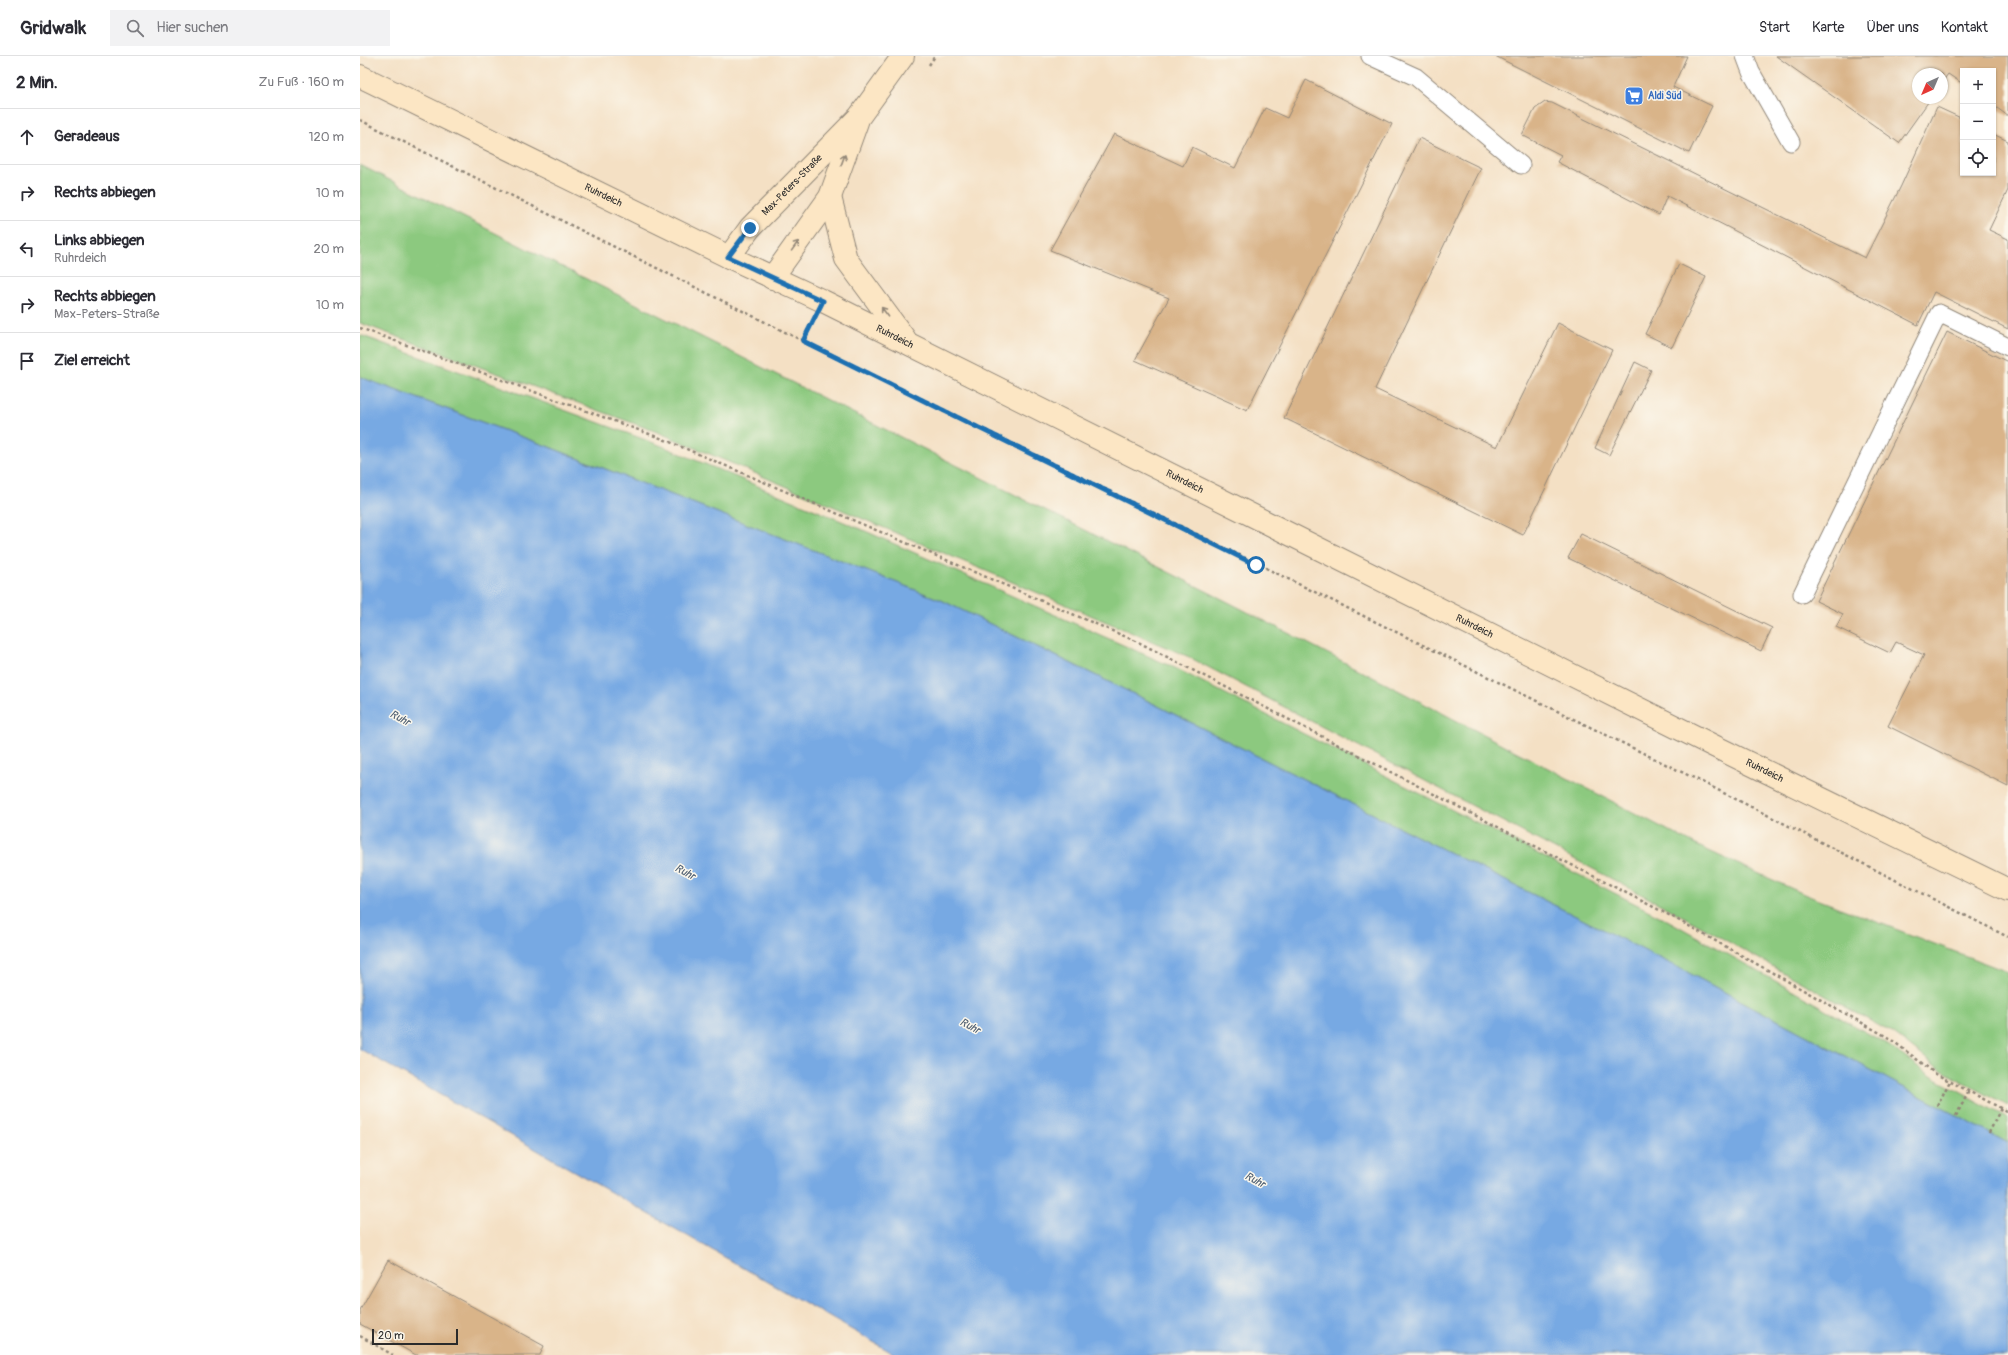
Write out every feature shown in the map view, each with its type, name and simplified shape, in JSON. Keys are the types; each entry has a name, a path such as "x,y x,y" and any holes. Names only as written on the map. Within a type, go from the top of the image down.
{"main road":[{"name":"Max-Peters-Straße","path":"728,257 750,228 859,117 903,56"},
{"name":"Ruhrdeich","path":"360,76 728,257 823,301 1706,743 2008,890"},
{"name":"Max-Peters-Straße","path":"772,278 830,197 859,117"},
{"path":"830,197 846,259 908,343"}],"lane":[{"path":"1370,56 1416,76 1521,165"},
{"path":"1745,56 1751,72 1791,142"},
{"path":"1802,594 1939,313 2008,347"}],"path":[{"path":"927,68 935,56"},
{"path":"360,120 803,341 1700,781 2008,937"},
{"path":"803,341 823,301"},
{"path":"360,328 663,439 1138,642 1671,916 1889,1038 1936,1074 2008,1112"},
{"path":"1937,1106 1950,1081"},
{"path":"1956,1116 1969,1092"},
{"path":"1989,1133 2001,1108"},
{"path":"360,1336 393,1355"}],"green space":[{"path":"360,165 1234,605 1700,847 1806,895 2008,972 2008,1106 1941,1070 1894,1034 1675,912 1187,656 660,433 360,323"},
{"path":"360,335 662,446 863,530 1175,668 1669,921 1885,1043 1934,1078 2008,1118 2008,1143 1685,971 1146,700 941,600 544,445 360,377"}],"water":[{"name":"Ruhr","path":"360,377 544,445 941,600 1146,700 1685,971 2008,1143 2008,1355 896,1355 360,1049"}],"building":[{"name":"Aldi Süd","path":"1495,56 1687,56 1673,87 1712,106 1689,153"},
{"path":"1776,56 2008,56 2008,116 1996,107 1996,68 1960,68 1960,82 1948,74 1948,68 1912,68 1912,104 1927,104 1899,143"},
{"path":"1306,80 1392,124 1247,410 1135,360 1169,298 1050,250 1114,134 1183,166 1192,147 1235,168 1265,108 1287,118"},
{"path":"1545,102 1552,103 1865,258 1901,186 1937,107 1960,118 1960,176 1996,176 1996,135 2008,141 2008,190 1989,230 2008,239 2008,329 1934,292 1918,325 1667,196 1659,215 1557,162 1561,155 1522,135 1535,109"},
{"path":"1419,138 1481,168 1375,389 1497,447 1558,323 1612,350 1523,535 1284,418"},
{"path":"1679,264 1706,277 1672,347 1645,334"},
{"path":"1947,332 2008,362 2008,786 1888,726 1924,655 1896,642 1890,653 1836,627 1843,614 1816,601"},
{"path":"1635,362 1651,370 1609,455 1595,448"},
{"path":"1581,534 1772,628 1761,651 1568,558"},
{"path":"388,1260 544,1346 540,1355 416,1355 360,1324 360,1310"}],"place":[{"name":"Aldi Süd","path":"1634,96"}],"route":[{"path":"750,228 728,257 823,301 803,341 1256,565"}]}
